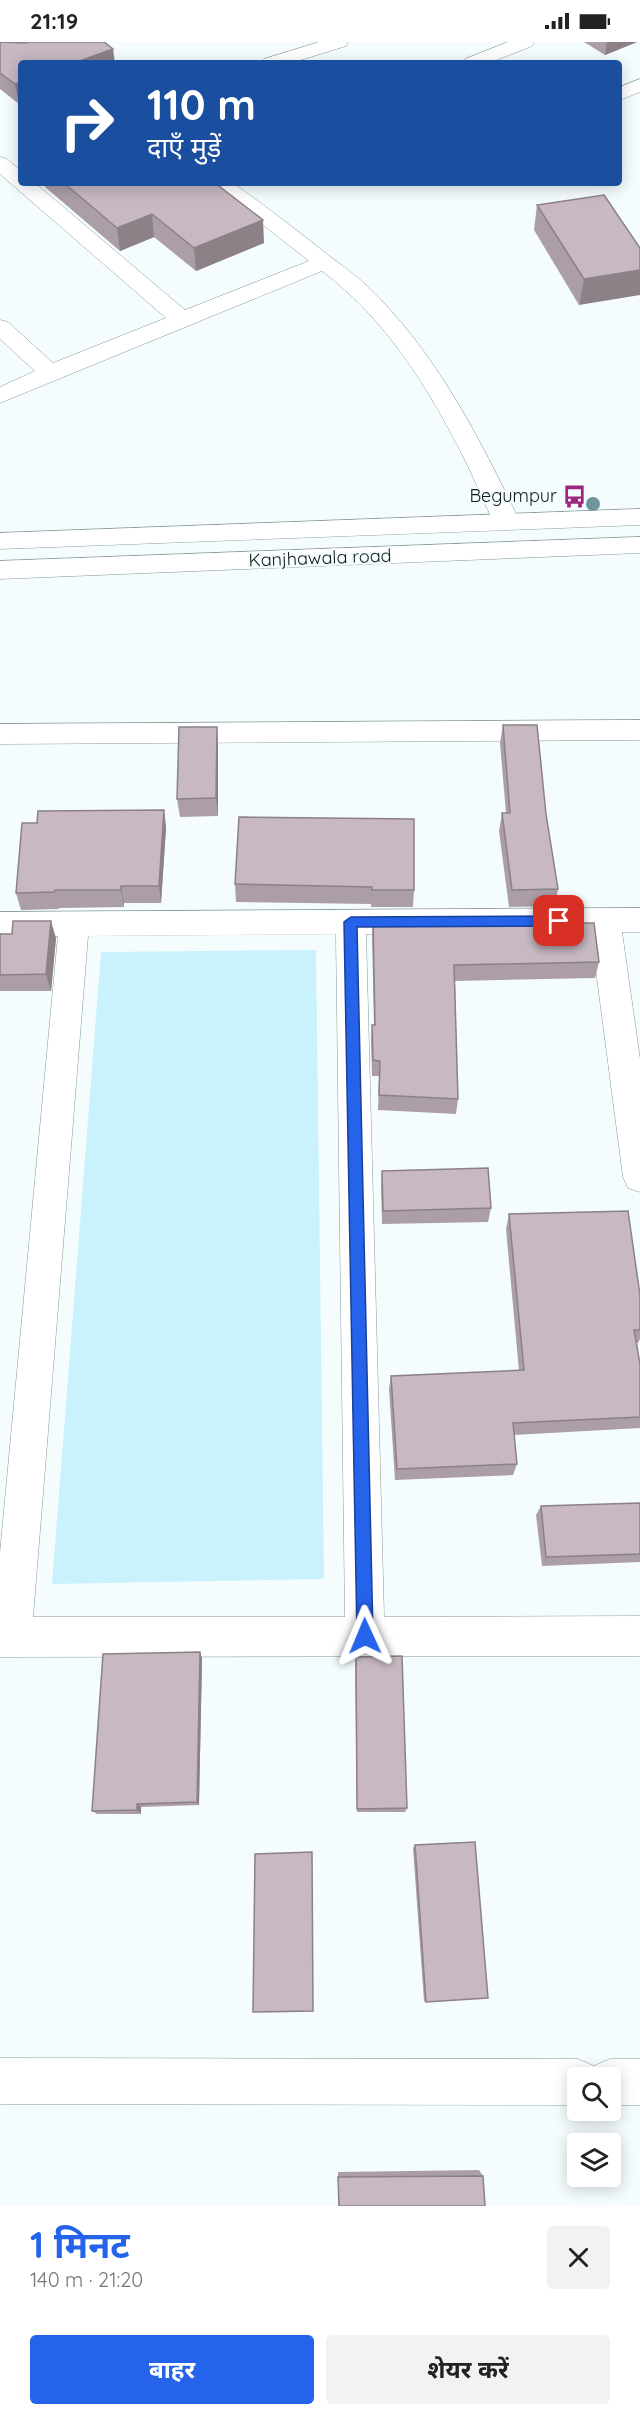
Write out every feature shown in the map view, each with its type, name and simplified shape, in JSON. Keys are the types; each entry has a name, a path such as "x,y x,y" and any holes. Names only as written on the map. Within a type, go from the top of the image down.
{"street":[{"path":"267,42 282,60"},
{"path":"290,60 339,42"},
{"path":"480,60 525,42"},
{"path":"622,93 640,85"},
{"path":"0,164 18,179"},
{"path":"27,186 181,319"},
{"path":"224,186 360,291 417,358 473,451 507,522"},
{"path":"0,396 50,373 324,262"},
{"path":"0,327 50,373"},
{"name":"Kanjhawala road","path":"0,541 640,517"},
{"name":"Kanjhawala road","path":"0,570 640,545"},
{"path":"0,734 640,730"},
{"path":"0,924 640,920"},
{"path":"605,921 640,1177"},
{"path":"351,922 365,1636"},
{"path":"74,924 6,1637 640,1636"},
{"path":"0,2082 567,2082"},
{"path":"621,2082 640,2082"}],"shaded area":[{"path":"316,950 324,1579 52,1584 101,952"}],"building":[{"path":"0,42 104,42 113,49 82,60 18,60 18,83 15,84 0,73"},
{"path":"68,186 219,186 263,220 194,248 152,214 117,228"},
{"path":"604,195 640,248 640,270 584,279 537,205"},
{"path":"503,725 537,725 546,814 558,889 512,890 502,813 510,813"},
{"path":"179,727 217,727 216,798 177,799"},
{"path":"164,810 159,886 121,886 121,890 55,890 54,892 16,893 22,823 37,823 38,811"},
{"path":"239,817 414,819 414,890 235,884"},
{"path":"516,918 563,918 564,923 594,923 599,962 454,965 458,1099 379,1095 380,1061 373,1060 372,1025 375,1025 373,919 415,919 415,926 517,924"},
{"path":"13,921 51,921 46,974 0,975 0,934 12,934"},
{"path":"488,1168 491,1208 383,1211 382,1171"},
{"path":"628,1211 640,1295 640,1330 634,1330 640,1364 640,1417 513,1423 517,1464 397,1469 391,1376 524,1370 509,1214"},
{"path":"640,1503 640,1554 546,1557 541,1506"},
{"path":"200,1652 197,1802 137,1804 137,1810 92,1811 103,1654"},
{"path":"402,1656 407,1808 357,1809 356,1657"},
{"path":"475,1842 488,1998 426,2002 415,1845"},
{"path":"312,1852 313,2011 253,2012 255,1854"},
{"path":"483,2176 485,2206 339,2206 338,2177"}],"place":[{"name":"Begumpur","path":"575,496"}],"route":[{"path":"365,1636 351,922 559,921"}]}
